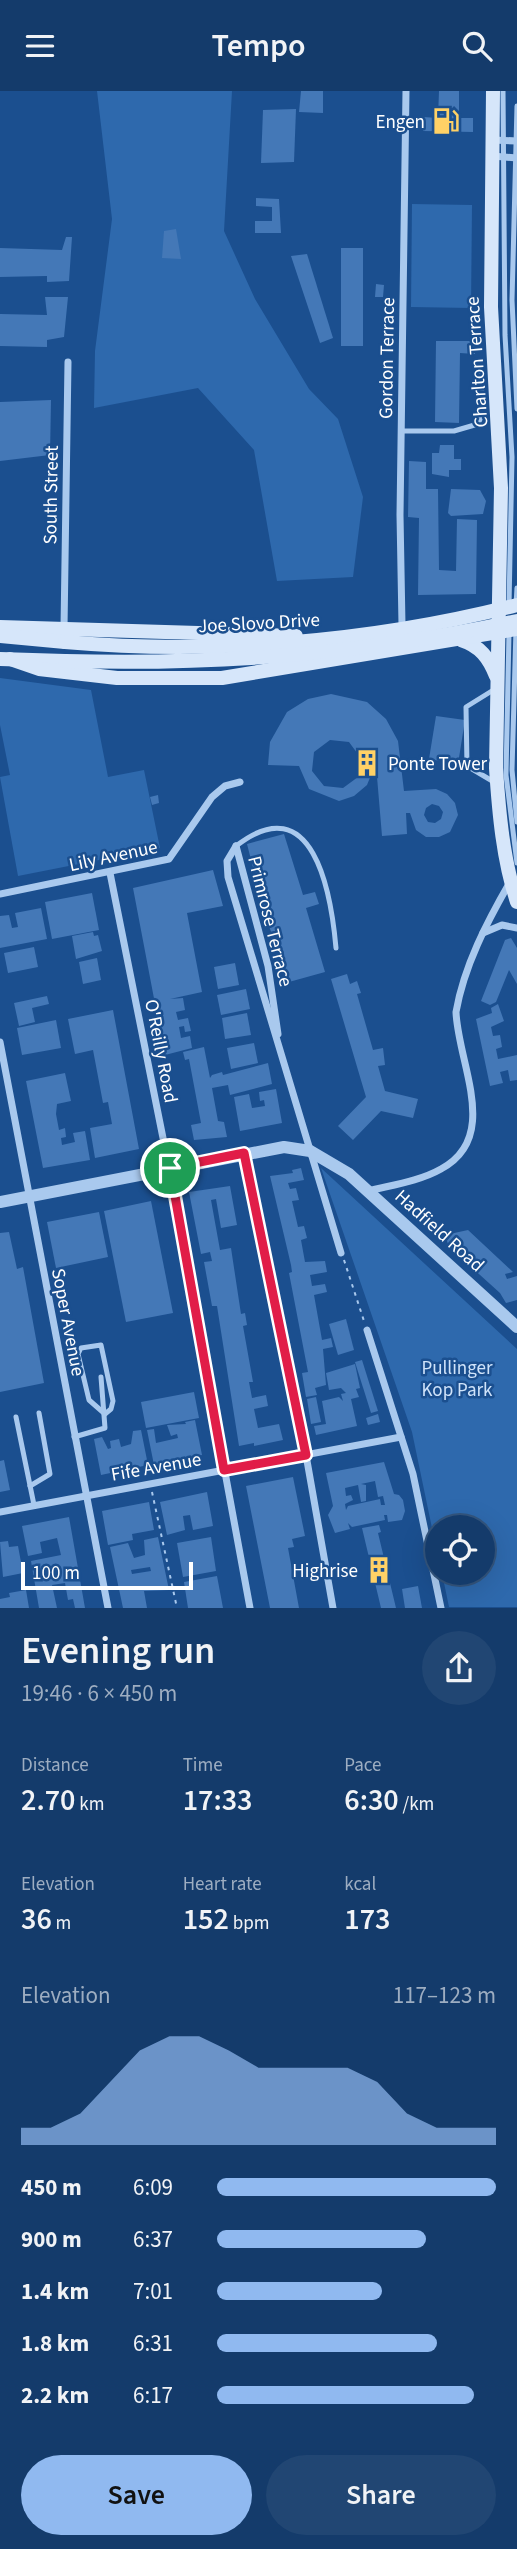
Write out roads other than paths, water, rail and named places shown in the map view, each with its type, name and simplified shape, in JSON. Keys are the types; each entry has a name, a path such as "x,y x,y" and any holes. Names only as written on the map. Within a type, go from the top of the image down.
{"main road":[{"name":"Charlton Terrace","path":"493,91 499,156 491,307 512,620 498,684 497,783 510,882 517,902"},
{"path":"0,627 65,635 294,636 402,625 512,620"},
{"path":"5,659 39,669 117,678 222,678 461,639 512,620"},
{"name":"Joe Slovo Drive","path":"0,636 65,635 192,645 320,639 512,620"},
{"name":"Joe Slovo Drive","path":"5,659 187,663 318,655 437,638 512,620"},
{"path":"461,639 472,643 484,654 498,684"}],"street":[{"name":"Gordon Terrace","path":"402,625 401,431 406,91"},
{"path":"499,140 516,141"},
{"path":"499,156 516,158"},
{"name":"South Street","path":"65,635 68,362"},
{"name":"Lily Avenue","path":"0,894 110,873 171,858 208,801 225,786 240,782"},
{"name":"Primrose Terrace","path":"236,846 268,966 279,1049"},
{"name":"Primrose Terrace","path":"236,846 227,861 228,877 341,1253"},
{"name":"O'Reilly Road","path":"110,873 170,1168 250,1608"},
{"name":"Hadfield Road","path":"368,1191 442,1169 462,1155 470,1142 474,1120 456,1011 459,995 483,933 510,882"},
{"path":"483,933 502,925 517,927"},
{"name":"Soper Avenue","path":"0,1042 108,1608"},
{"path":"0,1202 244,1153 284,1147 310,1151"},
{"name":"Hadfield Road","path":"310,1151 349,1174 517,1327"},
{"path":"244,1153 306,1455 334,1608"},
{"path":"367,1330 413,1474 441,1608"},
{"name":"Fife Avenue","path":"0,1512 401,1437"}],"lane":[{"path":"499,140 503,91"},
{"path":"517,106 512,300 517,409"},
{"path":"401,431 454,431 478,424 483,412 480,365"},
{"path":"517,588 512,620 506,775 517,863"},
{"path":"512,620 513,770 517,822"},
{"path":"497,783 470,771 465,762 466,707 498,684"},
{"path":"236,846 264,828 281,827 294,833 308,849 327,882 336,948"},
{"path":"103,1346 113,1401 111,1409 105,1414 89,1400 78,1354 81,1348 103,1346"},
{"path":"74,1437 103,1431 106,1425 101,1377"},
{"path":"30,1486 50,1474 39,1413"},
{"path":"16,1417 34,1505"}],"place":[{"name":"Engen","path":"446,121"},
{"name":"Ponte Tower","path":"367,763"},
{"name":"Highrise","path":"379,1570"}],"park label":[{"name":"Pullinger Kop Park","path":"457,1378"}]}
